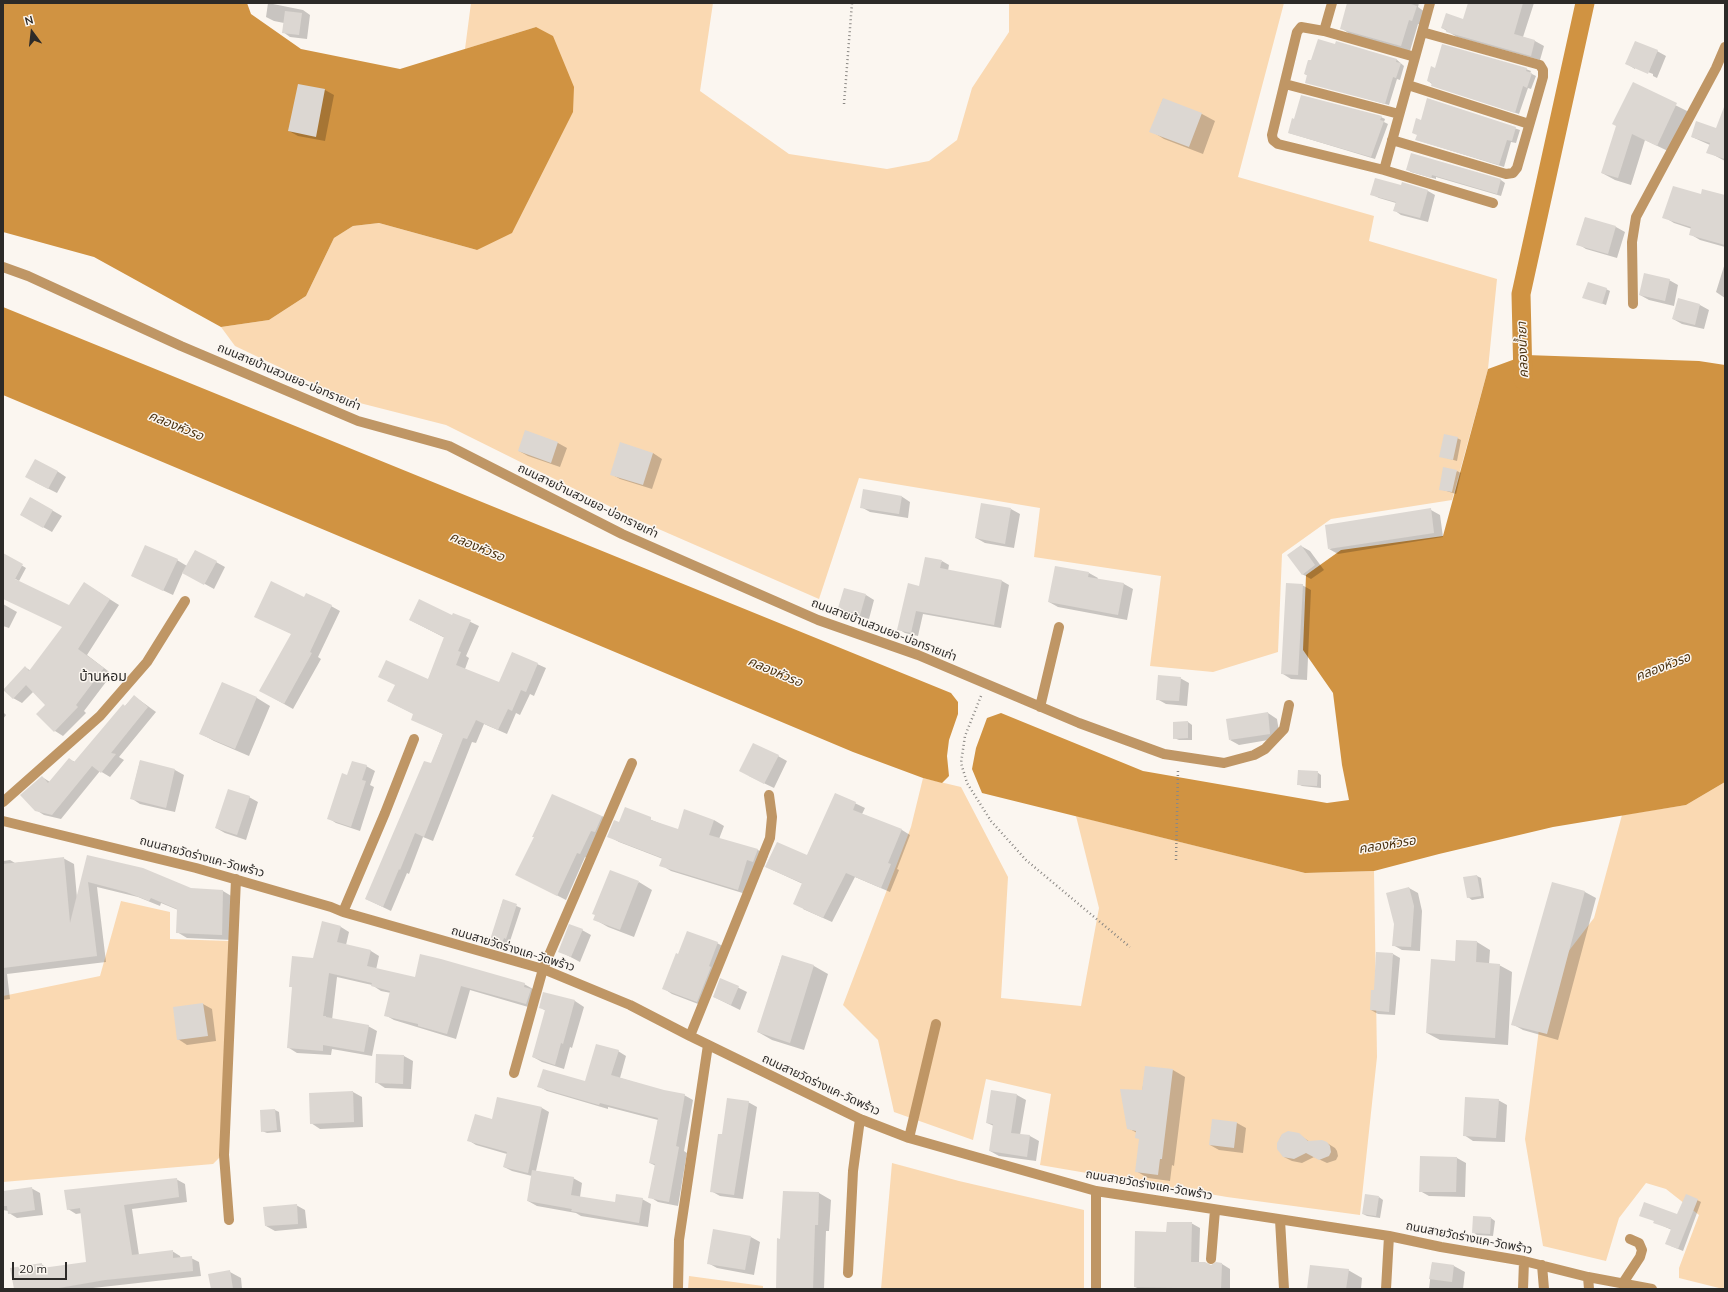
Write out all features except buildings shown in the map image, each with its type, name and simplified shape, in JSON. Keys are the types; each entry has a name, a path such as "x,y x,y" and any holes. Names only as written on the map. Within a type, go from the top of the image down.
{"street":[{"path":"1324,31 1332,3"},
{"path":"1384,170 1430,3"},
{"path":"1415,57 1324,31 1301,27 1297,32 1272,135 1273,140 1278,144 1384,170 1493,204"},
{"path":"1392,140 1506,174 1514,173 1517,168 1530,124 1543,77 1543,70 1540,65 1422,32"},
{"path":"1633,304 1632,242 1636,217 1716,68 1725,47"},
{"path":"1285,84 1399,114"},
{"path":"1408,86 1530,124"},
{"name":"ถนนสายบ้านสวนยอ-บ่อทรายเก่า","path":"3,267 28,276 181,346 358,421 449,446 622,534 818,620 918,654 1040,707 1164,754 1224,763 1254,755 1265,749 1284,729 1289,705"},
{"path":"3,802 100,716 147,662 184,601"},
{"path":"1040,707 1059,628"},
{"path":"343,912 385,813 414,739"},
{"path":"514,1073 543,970 632,763"},
{"path":"690,1036 770,838 772,817 769,795"},
{"name":"ถนนสายวัดร่างแค-วัดพร้าว","path":"3,821 236,879 332,907 343,912 543,970 630,1005 860,1119 909,1138 1096,1191 1389,1236 1441,1247 1524,1261 1588,1277 1652,1289"},
{"path":"228,1220 224,1155 236,879"},
{"path":"909,1138 936,1024"},
{"path":"678,1289 679,1240 708,1045"},
{"path":"848,1273 852,1170 860,1119"},
{"path":"1096,1191 1096,1289"},
{"path":"1211,1259 1215,1210"},
{"path":"1280,1220 1284,1289"},
{"path":"1386,1289 1389,1236"},
{"path":"1623,1283 1640,1257 1642,1250 1639,1243 1630,1239"},
{"path":"1522,1289 1524,1261"},
{"path":"1542,1265 1544,1289"},
{"path":"1588,1277 1589,1289"}],"path":[{"path":"844,104 852,3"},
{"path":"986,684 965,736 961,763 968,783 991,821 1026,860 1130,947"},
{"path":"1176,860 1178,768"}],"shaded area":[{"path":"471,3 713,3 700,91 789,154 887,169 929,161 957,140 972,88 1009,32 1009,3 1284,3 1238,177 1374,216 1369,241 1497,279 1488,369 1452,500 1331,519 1282,554 1278,652 1213,672 1150,666 1161,576 1034,557 1040,508 859,478 819,599 631,517 446,425 348,400 235,346 221,327 269,320 306,296 334,238 353,226 379,223 477,250 536,27 465,49"},
{"path":"923,778 961,787 1008,877 1001,998 1081,1006 1099,908 1076,816 1305,873 1374,871 1377,1057 1360,1215 1227,1197 1040,1165 1051,1094 986,1079 973,1140 894,1112 878,1040 843,1005 911,827"},
{"path":"1725,782 1725,1289 1723,1289 1679,1278 1679,1268 1699,1215 1666,1189 1646,1183 1619,1218 1606,1261 1543,1246 1525,1139 1545,982 1594,918 1622,815 1686,805"},
{"path":"121,901 170,912 170,939 229,941 223,1154 213,1164 3,1182 3,996 100,976"},
{"path":"892,1163 959,1181 1084,1210 1084,1289 881,1289"},
{"path":"689,1276 763,1286 763,1289 688,1289"}],"water":[{"path":"3,3 247,3 251,14 301,49 400,69 536,27 553,36 574,87 573,112 512,233 477,250 379,223 353,226 334,238 306,296 269,320 221,327 94,257 3,232"},
{"name":"คลองหัวรอ","path":"3,307 951,693 958,702 958,714 949,740 947,756 949,776 942,783 923,778 853,752 3,395"},
{"name":"คลองหัวรอ","path":"1526,355 1699,361 1725,365 1725,782 1686,805 1553,827 1374,871 1305,873 982,793 972,769 976,748 987,718 1001,713 1143,771 1327,803 1349,800 1342,765 1333,693 1303,650 1306,575 1341,550 1443,536 1488,369"}],"waterway":[{"name":"คลองน้ำยา","path":"1523,380 1521,294 1585,3"}],"district":[{"name":"บ้านหอม","path":"103,677"}]}
